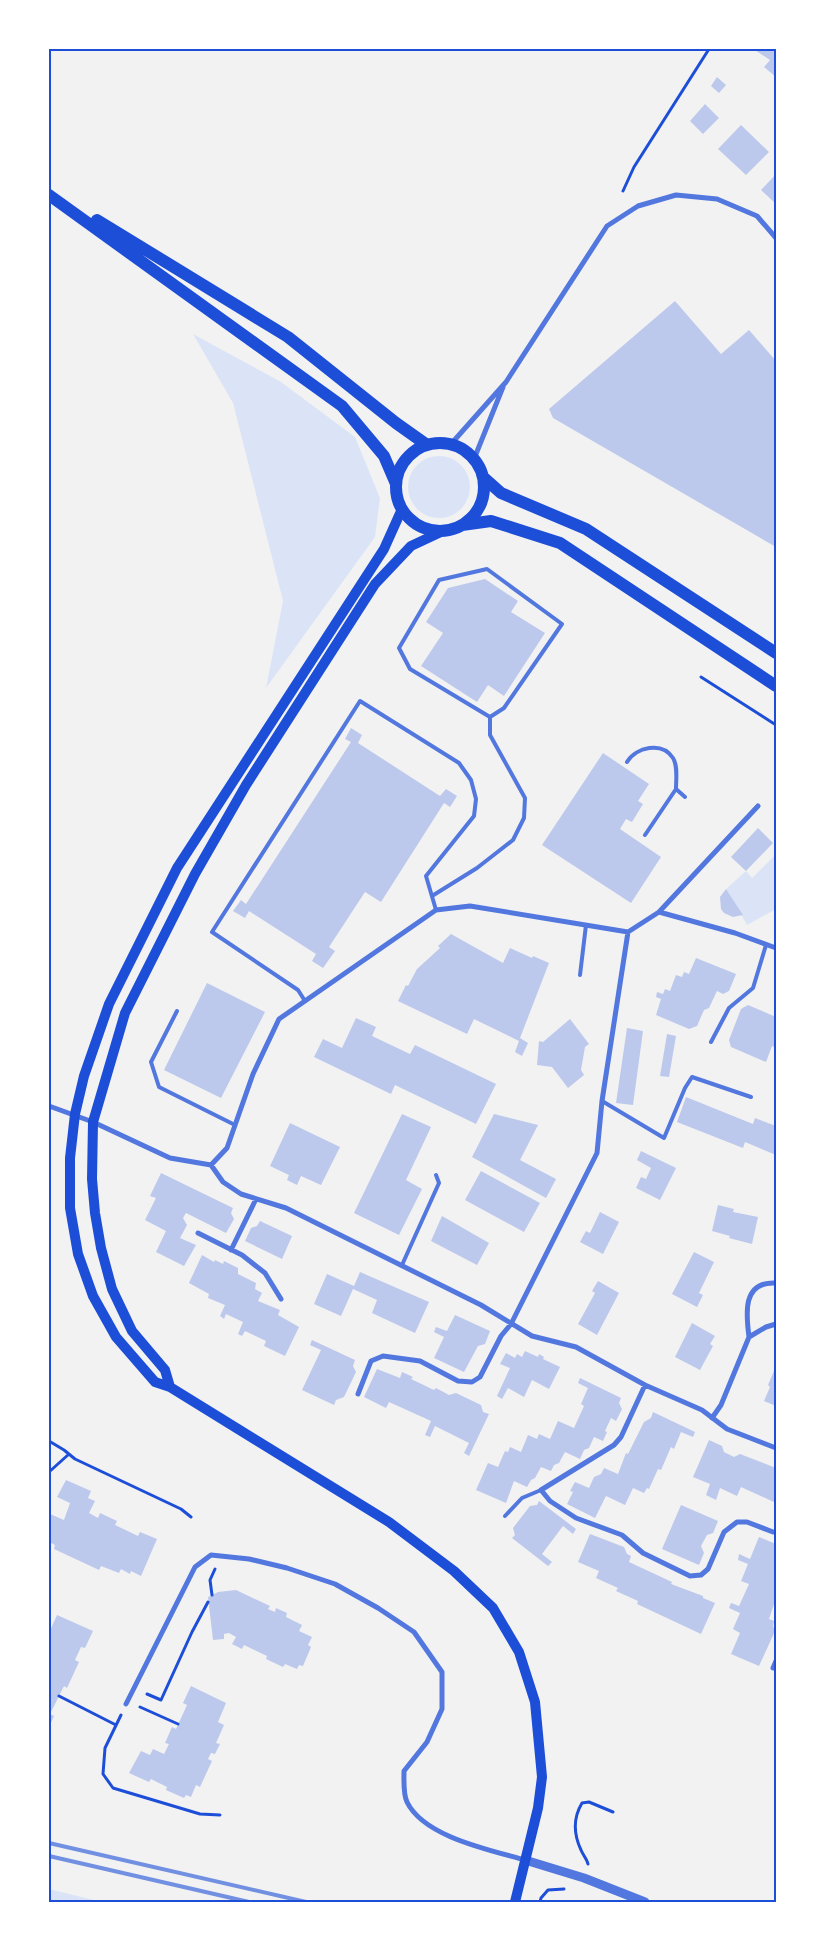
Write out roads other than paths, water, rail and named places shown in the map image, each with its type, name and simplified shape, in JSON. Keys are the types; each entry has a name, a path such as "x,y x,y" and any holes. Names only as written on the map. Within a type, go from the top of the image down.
{"main road":[{"path":"49,191 288,336 396,423 427,445"},
{"path":"49,195 342,406 384,456 396,484"},
{"path":"443,531 430,530 419,526 409,519 397,497 396,484 399,471 415,451 427,445 451,444 464,450 480,467 484,491 481,505 473,516 462,525"},
{"path":"483,477 501,494 586,529 776,653"},
{"path":"402,509 384,549 177,868 109,1004 84,1076 75,1114 70,1158 70,1208 81,1262 93,1296 116,1337 155,1382 170,1387 389,1522 454,1571 493,1608 519,1652 535,1702 542,1777 538,1808 515,1902"},
{"path":"170,1387 165,1370 132,1331 112,1289 94,1213 92,1179 93,1122 124,1013 194,874 246,784 375,584 411,546 443,531 462,525 491,521 560,543 776,686"}],"street":[{"path":"451,444 506,382 607,226 638,206 676,195 717,199 757,216 776,238"},
{"path":"474,459 506,382"},
{"path":"211,1165 228,1148 253,1074 279,1019 436,910 470,906 628,932 660,912 758,806"},
{"path":"660,912 735,933 776,948"},
{"path":"358,1394 371,1361 383,1356 420,1361 458,1381 472,1382 480,1376 501,1336 511,1324 597,1154 602,1101 628,932"},
{"path":"49,1106 75,1114 170,1158 211,1165 223,1182 241,1194 286,1208 481,1304 532,1336 576,1347 645,1385 702,1410 727,1429 776,1448"},
{"path":"231,1250 256,1198"},
{"path":"198,1233 242,1255 264,1273 281,1299"},
{"path":"712,1418 721,1405 748,1337 746,1316 750,1295 760,1285 770,1282 776,1283"},
{"path":"748,1337 776,1324"},
{"path":"645,1385 621,1437 614,1445 541,1490 550,1501 576,1518 622,1535 643,1553 690,1576 701,1575 708,1569 724,1532 737,1522 747,1522 776,1532"},
{"path":"127,1703 194,1567 211,1555 249,1559 335,1584 378,1608 414,1632 442,1672 442,1709 427,1742 404,1771 406,1801 421,1822 462,1842 584,1878 645,1902"},
{"path":"773,1668 776,1661"}],"lane":[{"path":"487,569 562,624 504,708 490,717 410,668 400,648 439,580 487,569"},
{"path":"305,1001 298,990 212,932 360,701 459,763 471,780 476,798 474,816 426,876 436,910"},
{"path":"432,896 476,868 513,840 524,818 525,798 490,735 490,717"},
{"path":"626,762 631,755 651,747 664,749 674,759 676,789 645,835"},
{"path":"676,789 685,797"},
{"path":"580,975 586,925"},
{"path":"712,1042 730,1008 753,988 766,945"},
{"path":"177,1010 151,1062 159,1087 235,1125"},
{"path":"602,1101 664,1138 685,1088 692,1077 751,1097"},
{"path":"402,1265 439,1183 436,1175"},
{"path":"505,1516 522,1498 541,1490"}],"railway":[{"path":"49,1843 306,1902"},
{"path":"49,1856 249,1902"}]}
